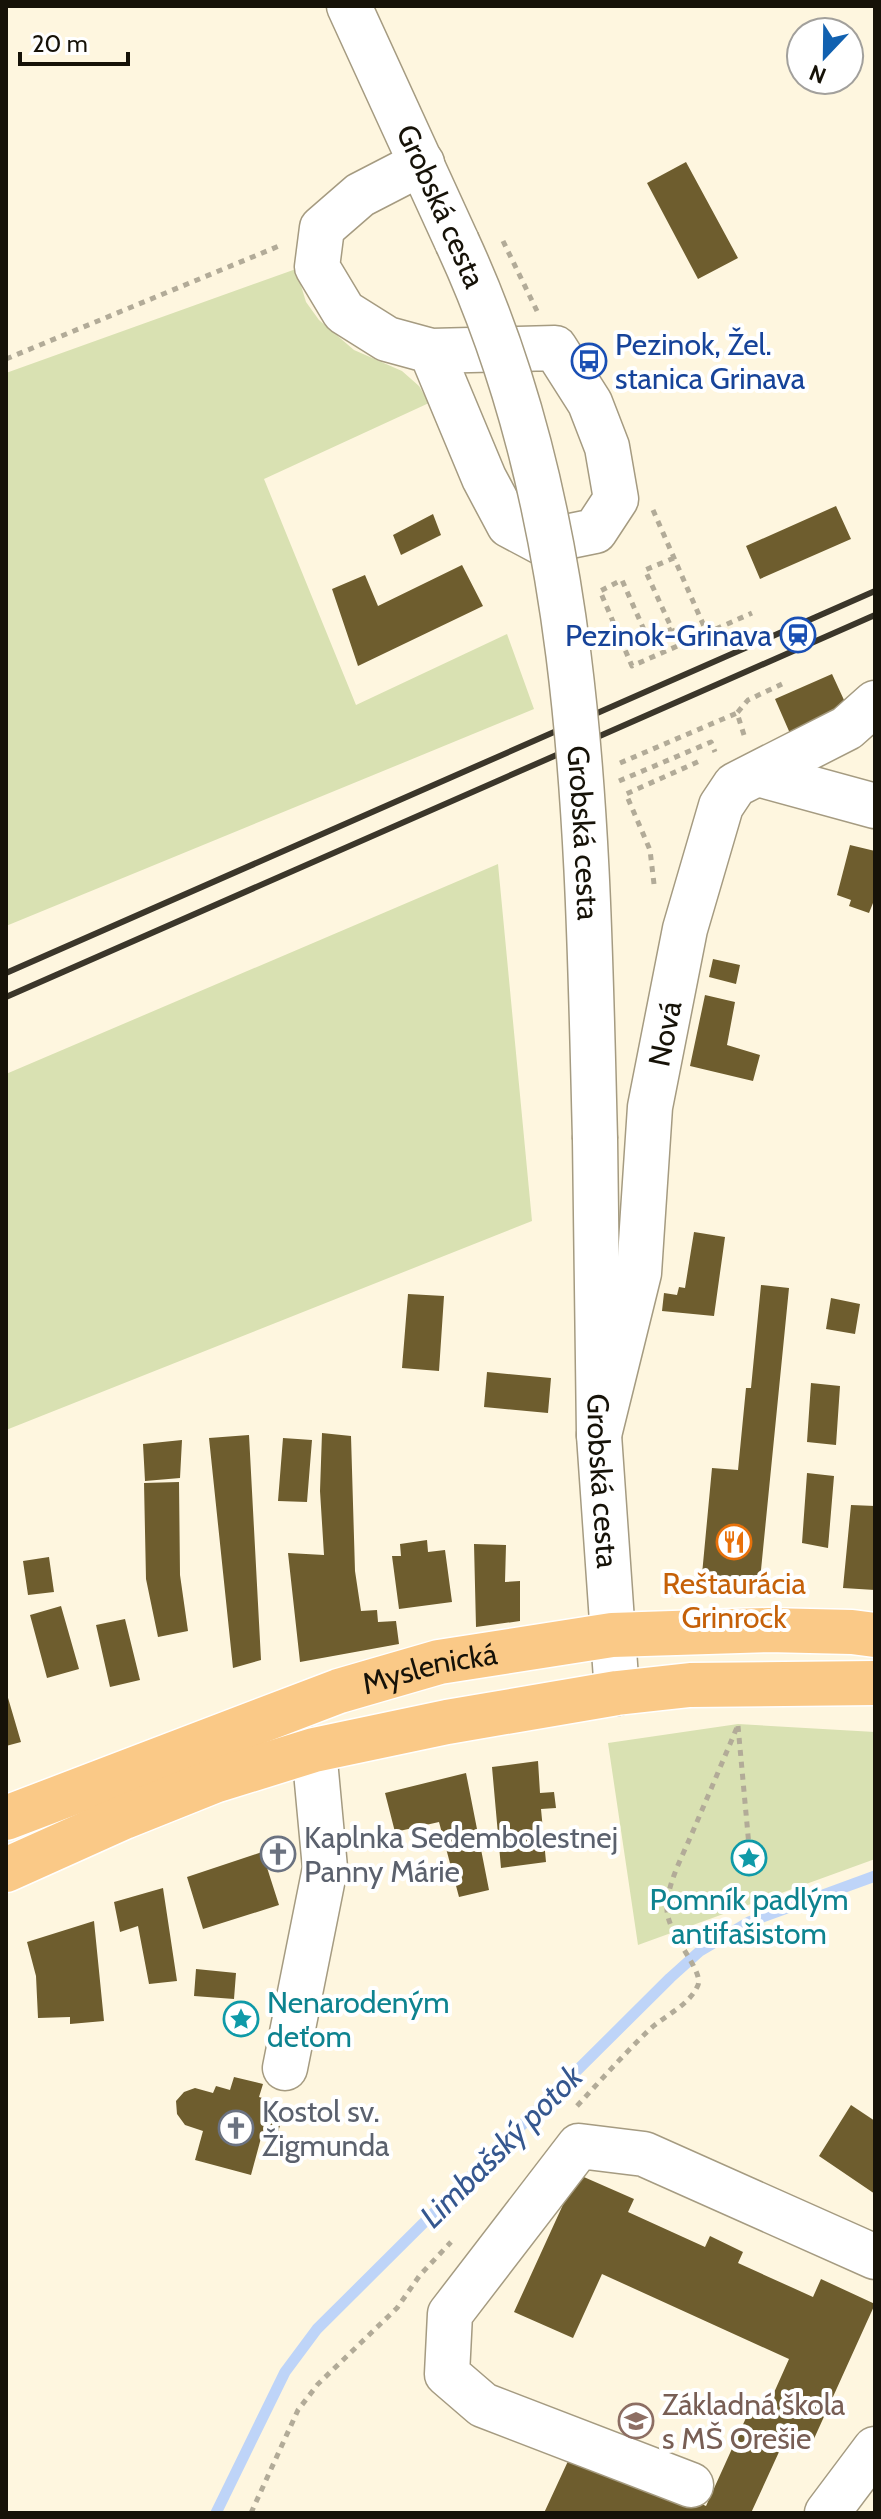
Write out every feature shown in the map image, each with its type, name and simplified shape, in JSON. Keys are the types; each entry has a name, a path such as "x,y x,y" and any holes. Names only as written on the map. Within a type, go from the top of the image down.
{"main road":[{"name":"Myslenická","path":"6,1818 339,1691 439,1662 612,1635 768,1630 875,1635"},
{"name":"Myslenická","path":"6,1870 201,1786 314,1750 447,1722 617,1693 690,1685 875,1683"}],"street":[{"name":"Grobská cesta","path":"350,10 477,285 509,374 536,473 559,593 585,811 595,1139 599,1435 617,1693"},
{"path":"422,163 360,195 322,228 317,267 344,312 387,339 431,351 555,348 590,403 607,447 616,499 595,531 541,542 509,525 484,478 431,351"},
{"name":"Nová","path":"599,1435 639,1273 650,1107 673,904 721,806 735,785 847,728 875,703"},
{"path":"758,774 875,806"},
{"path":"285,2068 325,1868 314,1750"},
{"path":"691,2485 483,2405 447,2374 450,2314 579,2146 644,2154 875,2257"},
{"path":"827,2513 875,2449"}],"path":[{"path":"6,359 322,228"},
{"path":"674,558 645,570 672,629 648,639 622,580 600,591 632,666 707,633"},
{"path":"612,767 737,713 748,700 782,684"},
{"path":"737,713 758,774"},
{"path":"615,774 619,781 711,742 716,754 626,794 673,904"},
{"path":"698,1971 669,1925 669,1892 738,1724 749,1846"}],"green space":[{"path":"296,269 306,302 319,320 354,350 402,371 419,386 429,403 264,479 356,705 507,634 534,709 6,926 6,373"},
{"path":"498,864 532,1221 6,1430 6,1074"},
{"path":"738,1724 875,1732 875,1859 638,1945 608,1743"}],"building":[{"path":"686,162 738,258 698,279 647,183"},
{"path":"836,506 851,539 760,579 746,546"},
{"path":"433,514 441,535 401,555 393,535"},
{"path":"462,565 483,606 358,666 332,589 365,575 378,606"},
{"path":"832,674 850,713 792,738 775,699"},
{"path":"850,845 875,851 875,904 869,913 849,906 851,900 837,895"},
{"path":"713,959 740,965 736,984 709,977"},
{"path":"705,995 735,1002 727,1045 760,1055 753,1081 690,1066"},
{"path":"694,1232 725,1237 714,1316 662,1311 664,1293 677,1295 679,1287 685,1288"},
{"path":"761,1285 789,1288 759,1590 701,1585 712,1468 738,1470 746,1388 751,1388"},
{"path":"408,1294 444,1296 439,1371 402,1368"},
{"path":"831,1298 860,1304 855,1334 826,1329"},
{"path":"487,1372 551,1378 548,1413 484,1407"},
{"path":"811,1383 840,1386 836,1445 807,1442"},
{"path":"322,1433 351,1436 355,1571 361,1611 377,1610 378,1622 396,1621 399,1644 300,1662 288,1553 324,1555 320,1491"},
{"path":"249,1435 261,1660 233,1668 209,1438"},
{"path":"283,1438 312,1440 307,1502 278,1501"},
{"path":"182,1440 180,1478 145,1481 143,1444"},
{"path":"807,1473 834,1476 828,1548 802,1543"},
{"path":"179,1482 180,1575 188,1631 158,1637 146,1579 144,1483"},
{"path":"851,1505 875,1506 875,1590 843,1588"},
{"path":"427,1540 428,1552 445,1550 452,1602 399,1609 392,1556 401,1556 400,1544"},
{"path":"474,1544 506,1545 505,1582 520,1581 520,1621 476,1627"},
{"path":"49,1557 54,1592 28,1595 23,1561"},
{"path":"61,1606 79,1669 47,1678 30,1615"},
{"path":"125,1619 140,1680 110,1687 96,1625"},
{"path":"6,1691 21,1742 6,1746"},
{"path":"538,1761 540,1793 554,1792 556,1808 541,1809 546,1862 501,1868 492,1767"},
{"path":"466,1773 489,1890 459,1897 439,1822 395,1832 385,1793"},
{"path":"262,1852 279,1905 203,1929 187,1877"},
{"path":"163,1888 177,1981 149,1984 138,1926 120,1932 114,1902"},
{"path":"94,1921 104,2021 70,2024 70,2017 38,2018 36,1976 27,1942"},
{"path":"196,1969 236,1973 234,1999 194,1996"},
{"name":"Kostol sv. Žigmunda","path":"234,2077 263,2084 259,2097 272,2101 268,2114 282,2119 275,2142 261,2138 251,2175 195,2160 203,2131 185,2125 177,2114 176,2101 184,2092 195,2088 213,2093 216,2086 230,2090"},
{"path":"851,2105 875,2121 875,2194 819,2156"},
{"path":"577,2174 634,2199 628,2212 705,2247 710,2236 743,2252 738,2263 813,2297 821,2279 875,2304 808,2452 784,2441 751,2513 544,2513 575,2446 706,2506 750,2409 764,2415 789,2359 602,2274 573,2338 514,2312"}],"waterway":[{"name":"Limbašský potok","path":"216,2513 285,2372 317,2329 670,1978 700,1951 749,1922 875,1876"}],"railway":[{"path":"6,973 875,591"},
{"path":"6,997 875,615"}],"place":[{"name":"Pezinok, Žel. stanica Grinava","path":"589,361"},
{"name":"Pezinok-Grinava","path":"798,635"},
{"name":"Reštaurácia Grinrock","path":"734,1542"},
{"name":"Kaplnka Sedembolestnej Panny Márie","path":"278,1854"},
{"name":"Pomník padlým antifašistom","path":"749,1858"},
{"name":"Nenarodeným deťom","path":"241,2019"},
{"name":"Kostol sv. Žigmunda","path":"236,2128"},
{"name":"Základná škola s MŠ Orešie","path":"636,2421"}]}
